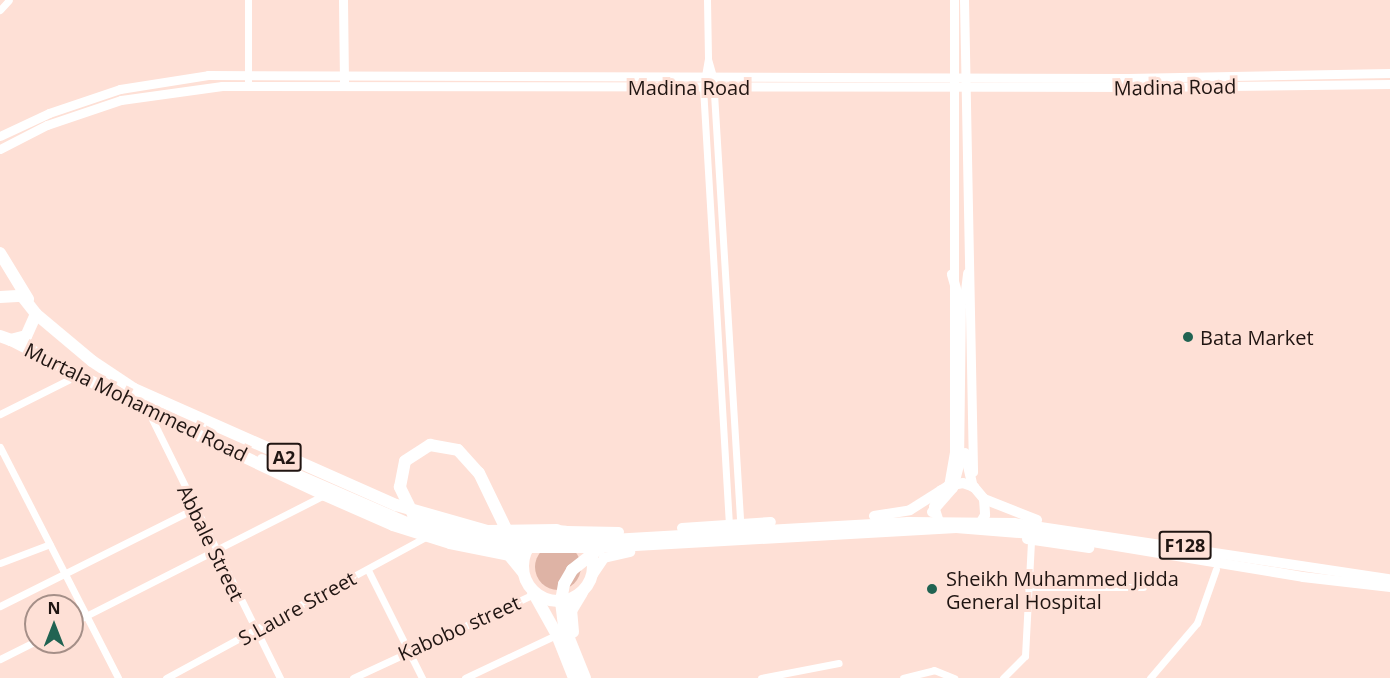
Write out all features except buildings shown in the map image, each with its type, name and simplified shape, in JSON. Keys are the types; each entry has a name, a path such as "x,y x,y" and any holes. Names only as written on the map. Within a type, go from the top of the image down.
{"highway":[{"name":"A2","path":"0,253 36,314 32,330 5,338"},
{"path":"0,297 14,294 29,300"},
{"name":"Murtala Mohammed Road","path":"36,314 120,381 220,429 413,512 459,525 507,532 562,530"},
{"name":"Murtala Mohammed Road","path":"5,338 325,495 427,536 509,555 523,567"},
{"path":"415,516 400,487 400,473 410,455 438,444 458,450 474,465 523,567"},
{"path":"523,567 530,543 562,530 589,548 590,581 571,611 571,627 591,678"},
{"path":"585,678 564,626 561,601 568,576 596,551"},
{"name":"A2","path":"523,567 531,590 556,634 574,678"},
{"path":"531,590 558,601 579,595 590,581"}],"main road":[{"path":"343,0 344,81"},
{"path":"954,0 960,76"},
{"path":"957,534 940,525 935,517 936,498 945,488 954,452 952,274 964,0"},
{"name":"Madina Road","path":"708,82 960,76 1390,73"},
{"name":"Madina Road","path":"0,136 49,113 120,89 188,77 248,80 708,82 960,87 1390,84"},
{"name":"Madina Road","path":"0,149 69,116 122,100 172,90 248,80"},
{"path":"960,87 974,487"},
{"path":"908,522 938,508 957,476 963,306 968,273"},
{"path":"952,274 963,306 968,477 982,503 1014,523"},
{"path":"220,429 252,451 393,517 456,537 519,548 596,551 841,532 990,530 1056,536 1282,573 1390,587"},
{"path":"216,443 252,451 415,516 487,537 560,542 908,522 1014,523 1390,579"},
{"path":"562,530 605,533 897,514 945,488 963,483 974,487 984,500 982,522 970,533"},
{"name":"F128","path":"984,500 1039,520 1272,559 1390,574"},
{"name":"F128","path":"590,581 604,558 625,553 970,533 1390,593"}],"street":[{"path":"0,10 9,0"},
{"path":"248,0 248,80"},
{"path":"707,0 708,82 734,525"},
{"path":"1336,73 1337,85"},
{"path":"0,414 80,374"},
{"name":"Abbale Street","path":"146,407 214,551 280,678"},
{"path":"0,447 3,460 50,544 118,678"},
{"path":"86,615 325,495"},
{"path":"0,606 194,509"},
{"name":"S.Laure Street","path":"166,678 255,633 427,536"},
{"path":"1003,678 1025,656 1031,540"},
{"path":"0,563 50,544"},
{"path":"1150,678 1197,623 1216,569"},
{"path":"368,570 422,678"},
{"path":"1028,587 1143,587"},
{"name":"Kabobo street","path":"353,678 531,590"},
{"path":"465,678 571,627"},
{"path":"0,659 24,647"},
{"path":"761,678 838,663"},
{"path":"903,678 934,670 954,678"}],"shaded area":[{"path":"558,544 574,551 581,567 574,583 558,590 542,583 535,567 542,551"}],"place":[{"name":"Bata Market","path":"1188,337"},
{"name":"Sheikh Muhammed Jidda General Hospital","path":"932,589"}]}
